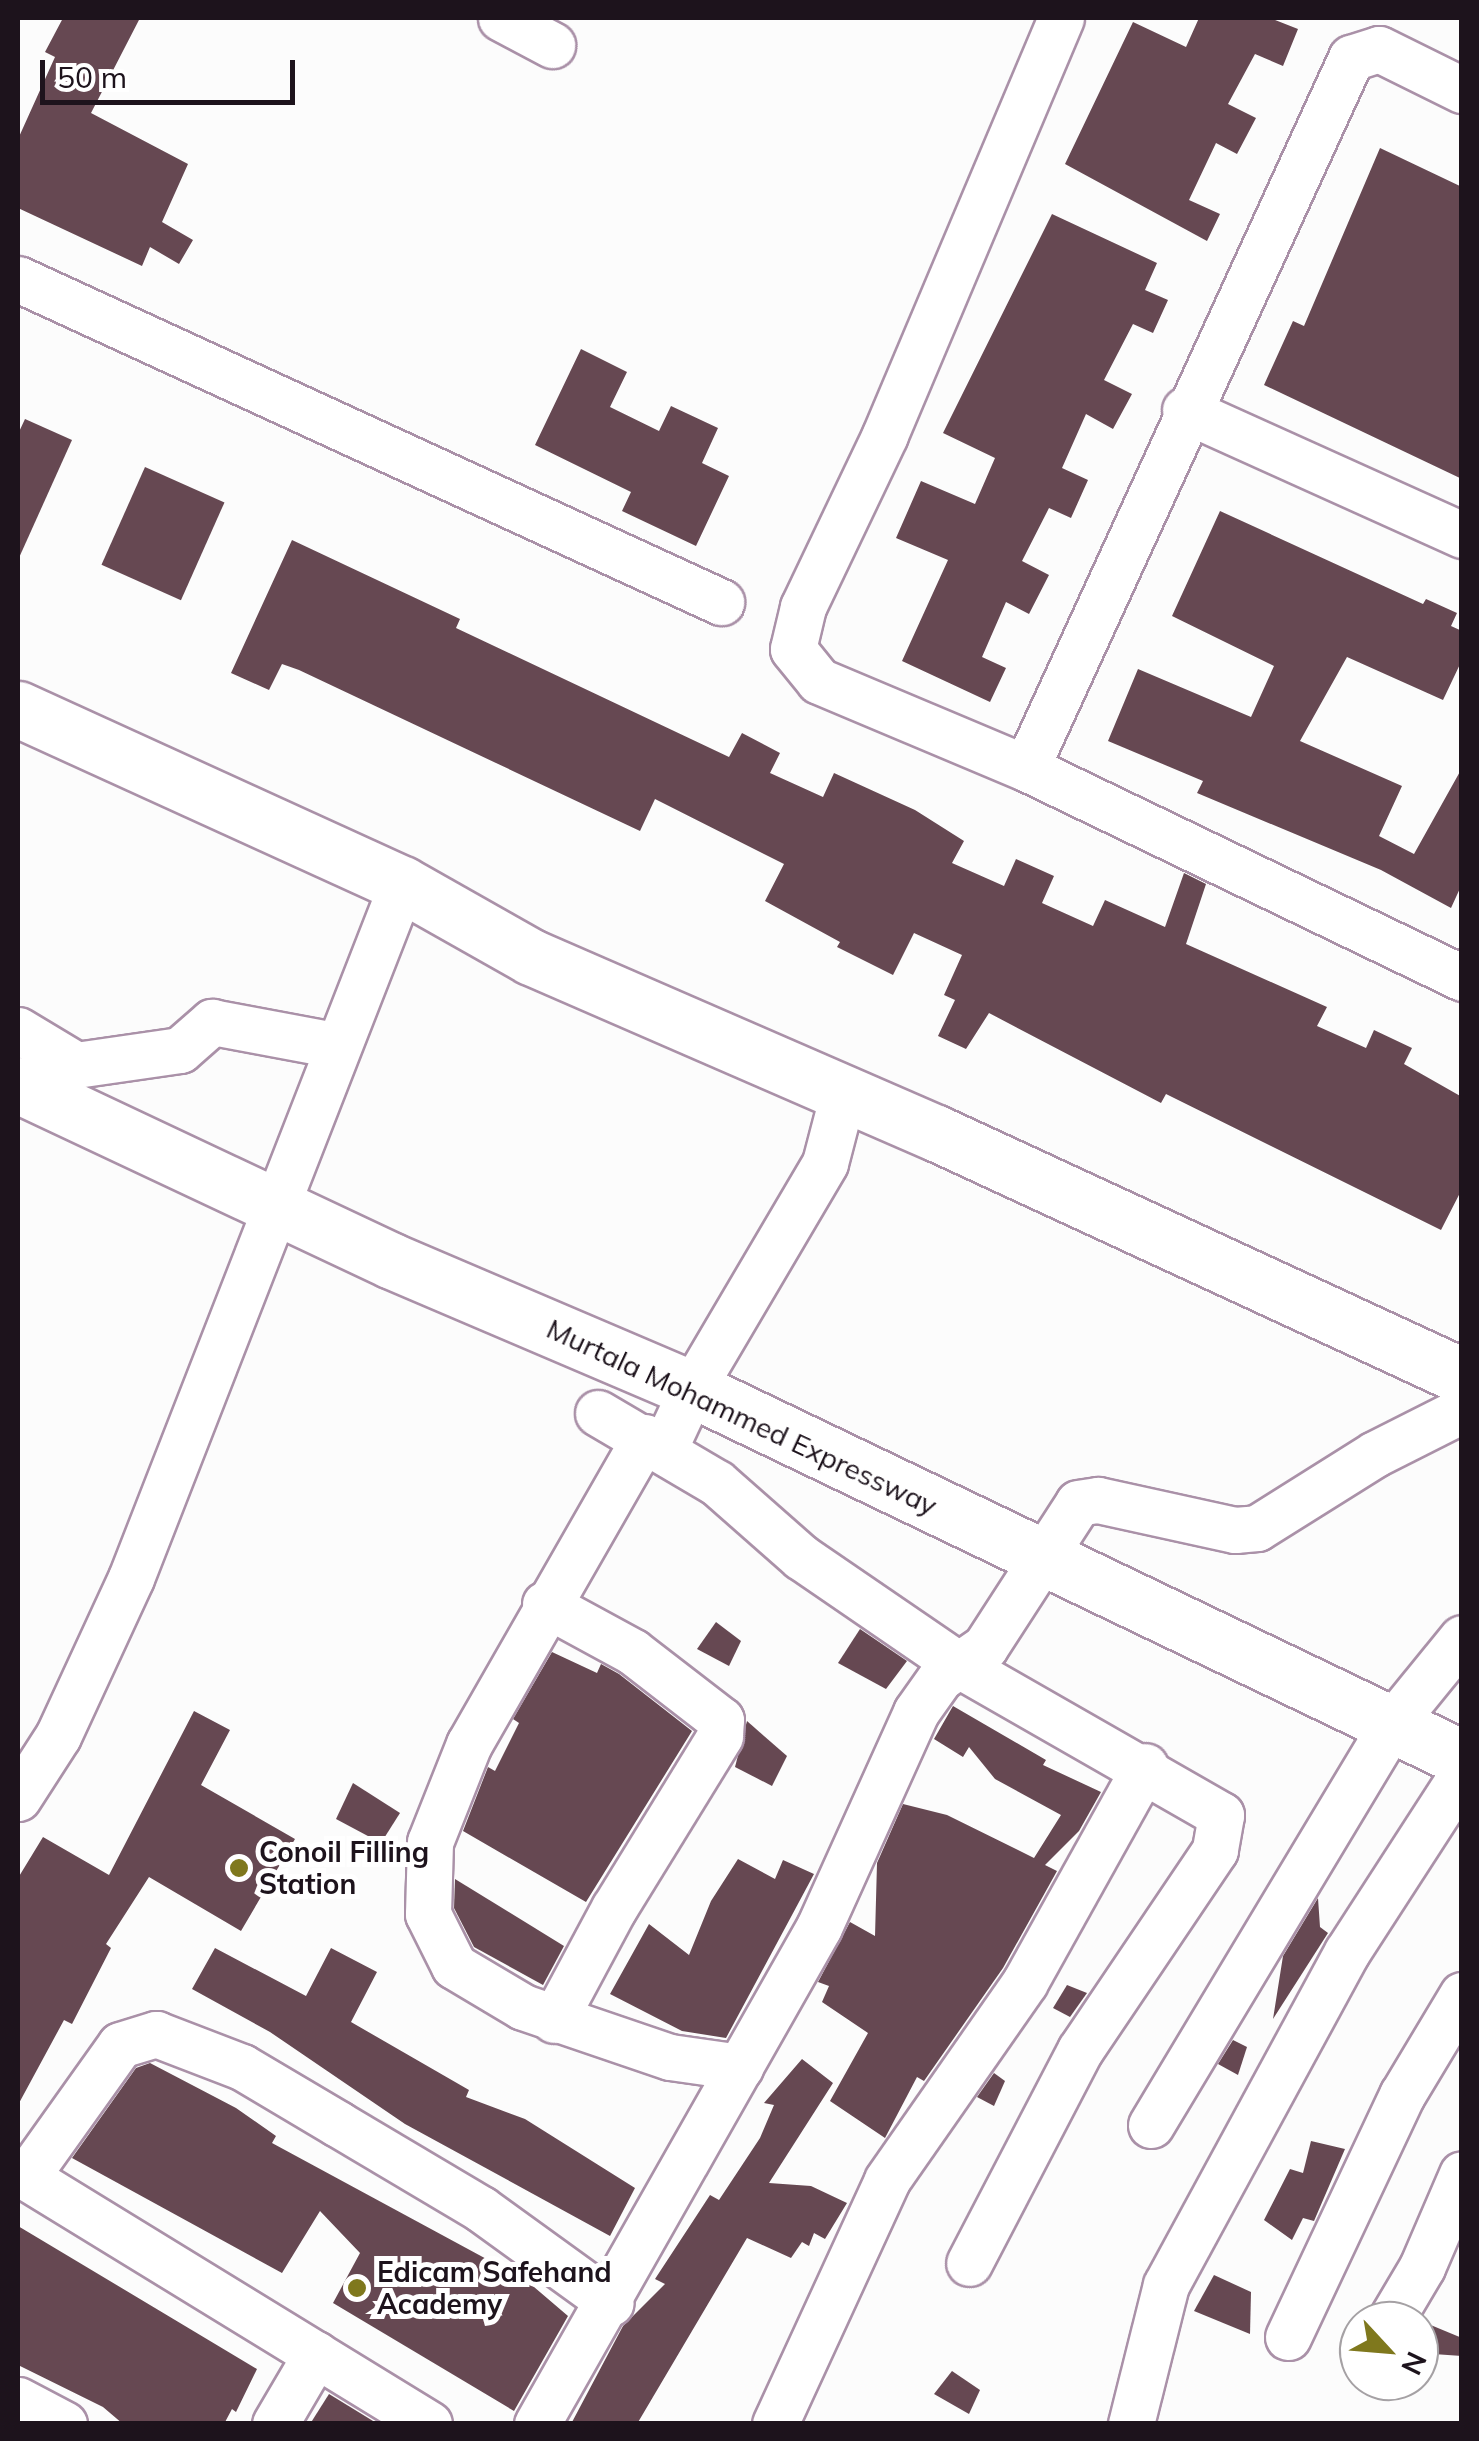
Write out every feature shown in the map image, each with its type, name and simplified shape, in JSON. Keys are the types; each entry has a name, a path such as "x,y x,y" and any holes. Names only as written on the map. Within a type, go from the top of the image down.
{"main road":[{"path":"18,709 402,884 531,957 843,1094 1462,1376"},
{"name":"Murtala Mohammed Expressway","path":"18,1085 280,1208 692,1389 1462,1758"}],"street":[{"path":"501,18 552,45"},
{"path":"1061,18 885,435 803,607 793,650 819,681 1026,768 1462,978"},
{"path":"1026,768 1185,410 1351,58 1379,49 1462,90"},
{"path":"18,279 721,602"},
{"path":"1185,410 1462,534"},
{"path":"18,1798 58,1736 132,1578 280,1208 334,1045 402,884"},
{"path":"18,1030 76,1065 180,1050 212,1022 334,1045"},
{"path":"740,2067 670,2057 554,2020 454,1966 428,1914 424,1883 430,1842 470,1744 544,1604 692,1389 825,1163 843,1094"},
{"path":"537,2424 610,2302 820,1927 916,1712 940,1678 984,1647 1078,1503 1088,1500 1235,1530 1257,1528 1375,1454 1462,1410"},
{"path":"598,1413 717,1483 801,1556 959,1665 1144,1766 1221,1815 1219,1838 1080,2050 969,2263"},
{"path":"544,1604 633,1652 721,1720 720,1736 614,1908 554,2020"},
{"path":"1152,2125 1392,1725 1462,1638"},
{"path":"775,2424 887,2180 1025,1982 1144,1766"},
{"path":"1131,2424 1175,2268 1348,1952 1462,1774"},
{"path":"1288,2336 1402,2096 1462,1996"},
{"path":"429,2424 22,2175 120,2045 156,2034 242,2068 481,2209 610,2302"},
{"path":"1402,2301 1422,2267 1462,2174"},
{"path":"275,2424 316,2354"},
{"path":"18,2400 64,2424"}],"building":[{"path":"63,18 140,18 91,113 188,164 162,222 193,240 179,264 150,247 142,266 18,208 18,139 55,57 45,52"},
{"path":"1199,18 1270,18 1298,29 1283,66 1255,54 1228,104 1256,118 1237,154 1216,143 1189,200 1220,214 1207,241 1065,164 1133,22 1186,47"},
{"path":"1380,148 1462,187 1462,479 1264,385 1293,321 1304,326"},
{"path":"1052,214 1157,263 1145,290 1168,300 1153,333 1133,324 1104,380 1132,394 1113,429 1086,414 1062,468 1088,480 1071,518 1049,508 1022,561 1049,575 1029,614 1006,602 982,657 1006,668 990,702 902,661 948,560 896,538 921,481 975,504 995,458 943,433"},
{"path":"581,349 627,372 610,407 659,431 671,406 718,428 702,463 729,476 696,546 622,511 631,492 535,445"},
{"path":"25,419 72,440 18,560 18,434"},
{"path":"145,467 224,502 181,600 101,565"},
{"path":"1220,511 1423,604 1426,599 1457,613 1451,626 1462,631 1462,660 1443,700 1347,657 1300,741 1402,786 1379,836 1414,854 1462,768 1462,884 1451,908 1381,870 1197,793 1203,781 1108,741 1138,669 1251,717 1274,666 1172,616"},
{"path":"292,540 460,619 456,628 729,757 742,733 780,753 770,773 823,797 834,773 915,810 964,841 952,863 1004,886 1016,859 1054,876 1042,903 1093,926 1105,900 1165,927 1184,873 1206,884 1186,944 1327,1007 1317,1026 1366,1048 1374,1030 1412,1048 1404,1064 1462,1097 1462,1189 1441,1230 1166,1094 1161,1103 989,1013 966,1049 938,1036 955,1000 944,995 962,955 914,933 893,975 837,947 840,942 765,901 784,864 655,799 640,831 299,670 282,664 269,690 231,673"},
{"path":"716,1622 741,1641 729,1666 697,1649"},
{"path":"860,1629 907,1661 886,1689 838,1663"},
{"path":"552,1652 597,1673 601,1664 619,1674 692,1731 586,1902 463,1831 488,1767 495,1771 519,1723 513,1719"},
{"path":"953,1706 1046,1760 1043,1765 1101,1792 1079,1831 1045,1865 1057,1871 1003,1968 924,2081 917,2077 885,2138 830,2101 868,2033 822,2002 829,1986 818,1982 850,1922 875,1936 877,1863 903,1804 947,1815 1034,1858 1061,1815 995,1779 969,1747 963,1757 934,1739"},
{"path":"194,1711 230,1730 201,1785 295,1839 241,1931 149,1877 106,1944 111,1948 72,2024 64,2020 18,2105 18,1878 43,1837 109,1875"},
{"path":"747,1721 787,1756 772,1786 735,1767"},
{"path":"353,1783 400,1813 381,1843 336,1819"},
{"path":"738,1859 775,1879 783,1860 814,1874 726,2038 682,2031 610,1994 649,1924 689,1955 711,1901"},
{"path":"455,1879 564,1946 543,1985 474,1947 454,1908"},
{"path":"1318,1898 1320,1927 1328,1933 1273,2019 1283,1956"},
{"path":"215,1948 306,1996 331,1948 377,1972 351,2022 469,2090 466,2097 525,2119 635,2188 610,2236 405,2124 270,2032 192,1989"},
{"path":"1067,1985 1087,1993 1070,2017 1053,2008"},
{"path":"1233,2040 1247,2047 1238,2075 1218,2064"},
{"path":"802,2059 833,2083 769,2183 811,2186 847,2203 825,2239 814,2233 809,2246 802,2242 791,2258 747,2238 637,2424 571,2424 623,2326 665,2284 655,2279 710,2195 719,2200 760,2138 774,2105 764,2103"},
{"path":"150,2063 236,2108 276,2136 272,2143 527,2281 568,2316 514,2411 333,2303 360,2253 320,2211 282,2273 72,2158 136,2068"},
{"path":"994,2073 1005,2081 994,2106 977,2097"},
{"path":"1311,2141 1345,2149 1314,2221 1303,2218 1292,2240 1264,2220 1290,2169 1303,2173"},
{"path":"18,2226 257,2369 236,2412 232,2409 224,2424 123,2424 103,2407 18,2365"},
{"path":"1214,2275 1251,2292 1250,2334 1194,2311"},
{"path":"1439,2328 1462,2338 1462,2356 1439,2354"},
{"path":"952,2371 980,2390 969,2414 934,2394"},
{"path":"329,2394 378,2424 310,2424"}],"place":[{"name":"Conoil Filling Station","path":"239,1868"},
{"name":"Edicam Safehand Academy","path":"357,2288"}]}
